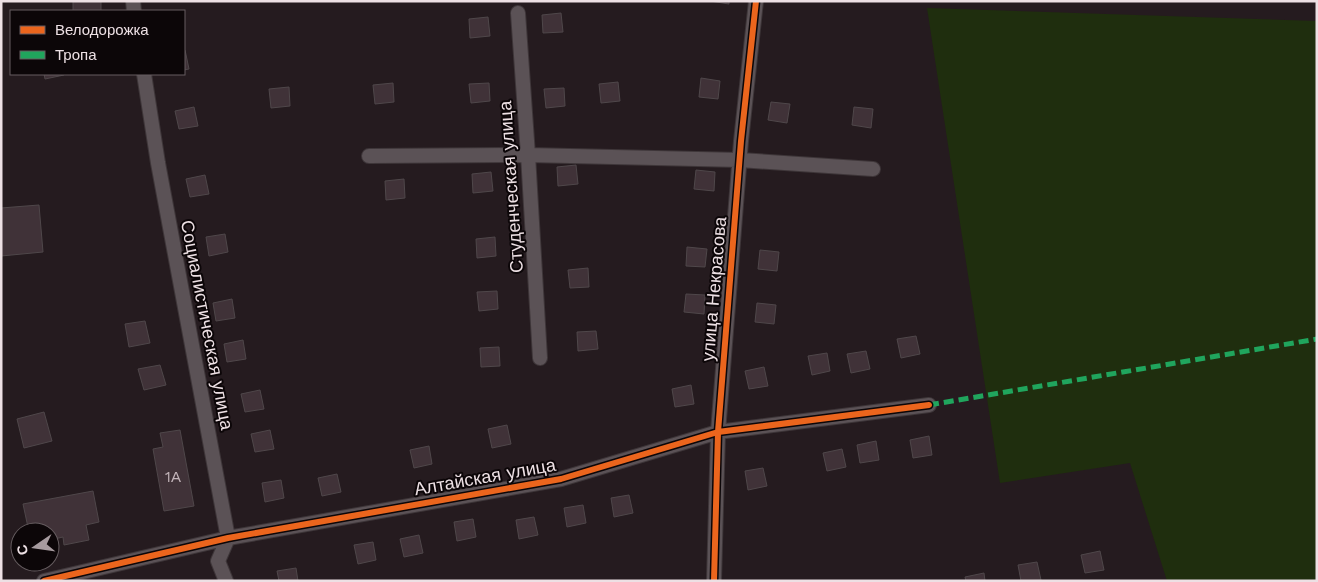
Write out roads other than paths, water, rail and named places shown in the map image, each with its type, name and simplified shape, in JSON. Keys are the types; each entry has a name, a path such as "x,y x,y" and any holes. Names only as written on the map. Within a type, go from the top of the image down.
{"street":[{"name":"улица Некрасова","path":"714,581 718,432 740,160 756,1"},
{"name":"Студенческая улица","path":"518,13 540,358"},
{"name":"Социалистическая улица","path":"144,75 158,163 228,538"},
{"path":"369,156 528,154 740,160 873,169"},
{"name":"Алтайская улица","path":"44,581 228,538 561,480 718,432 929,405"},
{"path":"226,581 218,561 228,538"}]}
